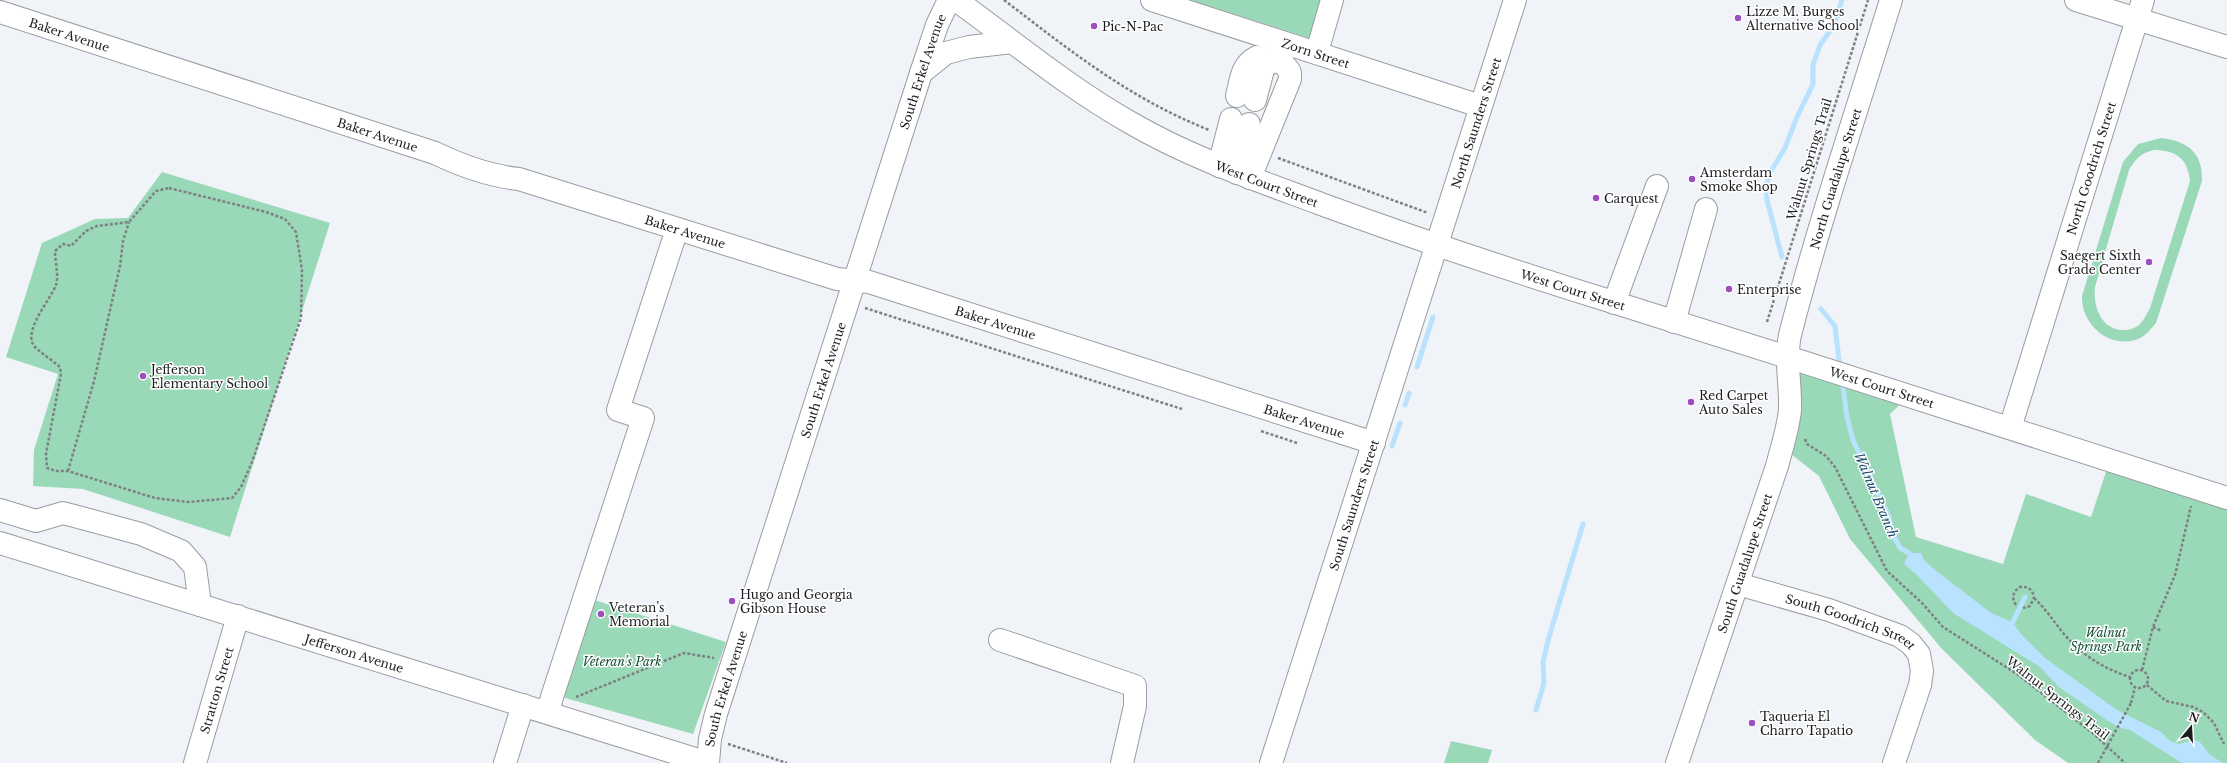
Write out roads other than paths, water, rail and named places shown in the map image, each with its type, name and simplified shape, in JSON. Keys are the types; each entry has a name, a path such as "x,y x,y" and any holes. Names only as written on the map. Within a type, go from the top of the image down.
{"street":[{"name":"South Erkel Avenue","path":"708,763 710,740 716,714 936,26 949,0"},
{"name":"West Court Street","path":"956,0 1088,96 1131,123 1235,172 1436,246 2227,498"},
{"name":"Zorn Street","path":"1152,0 1317,52 1480,106"},
{"path":"1317,52 1332,0"},
{"name":"North Saunders Street","path":"1436,246 1515,0"},
{"name":"North Guadalupe Street","path":"1788,358 1791,331 1891,0"},
{"path":"2076,0 2140,9 2227,47"},
{"name":"North Goodrich Street","path":"2010,428 2140,9"},
{"name":"Baker Avenue","path":"0,12 435,153 478,171 499,177 519,180 837,279 877,284 1374,443"},
{"path":"921,73 946,54 969,47 1012,42"},
{"path":"1235,172 1290,79 1290,72 1288,68 1275,61 1257,57 1247,63 1244,68 1246,98"},
{"path":"1235,172 1240,121"},
{"path":"1614,303 1657,186"},
{"path":"1674,322 1706,209"},
{"path":"548,712 554,689 642,418 618,410 677,229"},
{"name":"South Saunders Street","path":"1272,763 1436,246"},
{"name":"South Guadalupe Street","path":"1677,763 1777,466 1788,424 1790,408 1788,358"},
{"path":"0,510 36,521 63,513 141,534 181,551 195,567 200,605"},
{"name":"Jefferson Avenue","path":"0,543 548,712 708,763"},
{"name":"South Goodrich Street","path":"1738,584 1829,610 1900,636 1911,644 1919,654 1922,672 1920,685 1894,763"},
{"name":"Stratton Street","path":"195,763 238,616"},
{"path":"1000,640 1135,686 1135,706 1122,763"},
{"path":"505,763 522,704"}],"water":[{"path":"1909,553 1921,553 1924,560 1935,570 1991,613 2012,622 2022,635 2045,658 2117,710 2161,732 2170,741 2179,744 2195,740 2200,742 2210,755 2223,763 2182,763 2130,730 2121,728 2108,721 2059,687 2040,667 1953,613 1917,575 1904,564"}],"waterway":[{"name":"Walnut Branch","path":"1782,257 1767,200 1766,185 1771,171 1785,148 1797,117 1813,84 1813,65 1820,45 1834,25 1842,0"},
{"name":"Walnut Branch","path":"1821,309 1835,326 1840,369"},
{"path":"1417,367 1433,317"},
{"name":"Walnut Branch","path":"1842,380 1847,417 1853,440 1889,517 1892,533 1900,548 1909,553 1913,558"},
{"path":"1405,405 1409,393"},
{"path":"1392,446 1400,423"},
{"path":"1536,710 1544,683 1543,662 1549,637 1583,524"},
{"path":"2010,628 2025,597"}],"place":[{"name":"Lizze M. Burges Alternative School","path":"1738,18"},
{"name":"Pic-N-Pac","path":"1094,26"},
{"name":"Amsterdam Smoke Shop","path":"1692,179"},
{"name":"Carquest","path":"1596,198"},
{"name":"Saegert Sixth Grade Center","path":"2149,262"},
{"name":"Enterprise","path":"1729,289"},
{"name":"Jefferson Elementary School","path":"143,376"},
{"name":"Red Carpet Auto Sales","path":"1691,402"},
{"name":"Hugo and Georgia Gibson House","path":"732,601"},
{"name":"Veteran’s Memorial","path":"601,614"},
{"name":"Taqueria El Charro Tapatio","path":"1752,723"}],"park label":[{"name":"Walnut Springs Park","path":"2106,639"},
{"name":"Veteran’s Park","path":"622,661"}]}
